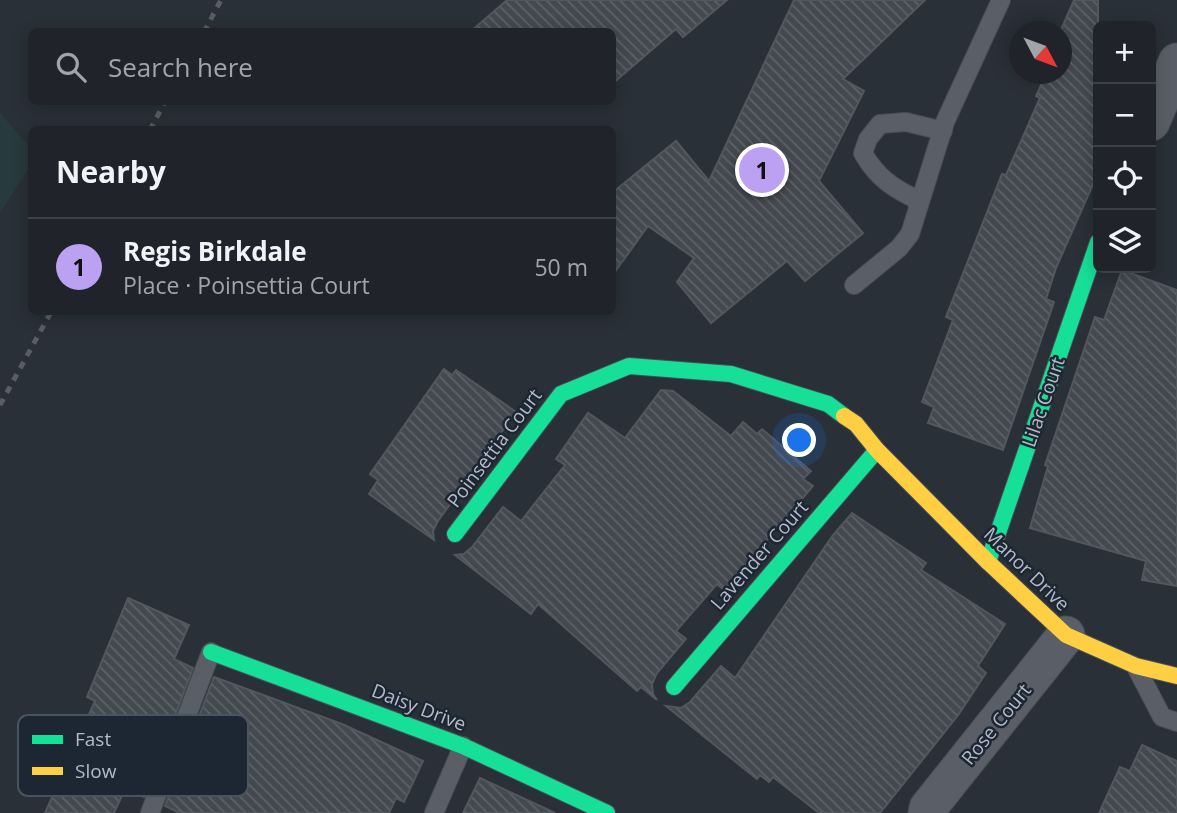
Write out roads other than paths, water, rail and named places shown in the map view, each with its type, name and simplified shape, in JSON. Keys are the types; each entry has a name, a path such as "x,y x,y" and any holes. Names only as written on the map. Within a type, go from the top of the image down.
{"street":[{"path":"1156,110 1177,62"},
{"name":"Lilac Court","path":"988,562 1093,257"},
{"name":"Poinsettia Court","path":"455,534 561,394 629,366 731,374 828,404 856,424 877,450"},
{"name":"Manor Drive","path":"877,450 988,562 1066,635 1136,666 1177,676"},
{"name":"Lavender Court","path":"674,687 877,450"},
{"name":"Rose Court","path":"927,813 928,808 1066,635"},
{"name":"Daisy Drive","path":"211,653 463,746 607,813"}],"lane":[{"path":"854,285 900,248 910,233 943,131 1001,0"},
{"path":"920,201 894,189 873,171 863,153 868,139 880,124 906,122 943,131"},
{"path":"187,715 211,653"},
{"path":"1136,666 1162,717 1177,722"},
{"path":"433,813 463,746"},
{"path":"150,813 156,796"}],"railway":[{"path":"206,28 221,0"},
{"path":"152,126 163,105"},
{"path":"0,405 49,315"}],"place":[{"name":"Regis Birkdale","path":"762,170"}]}
